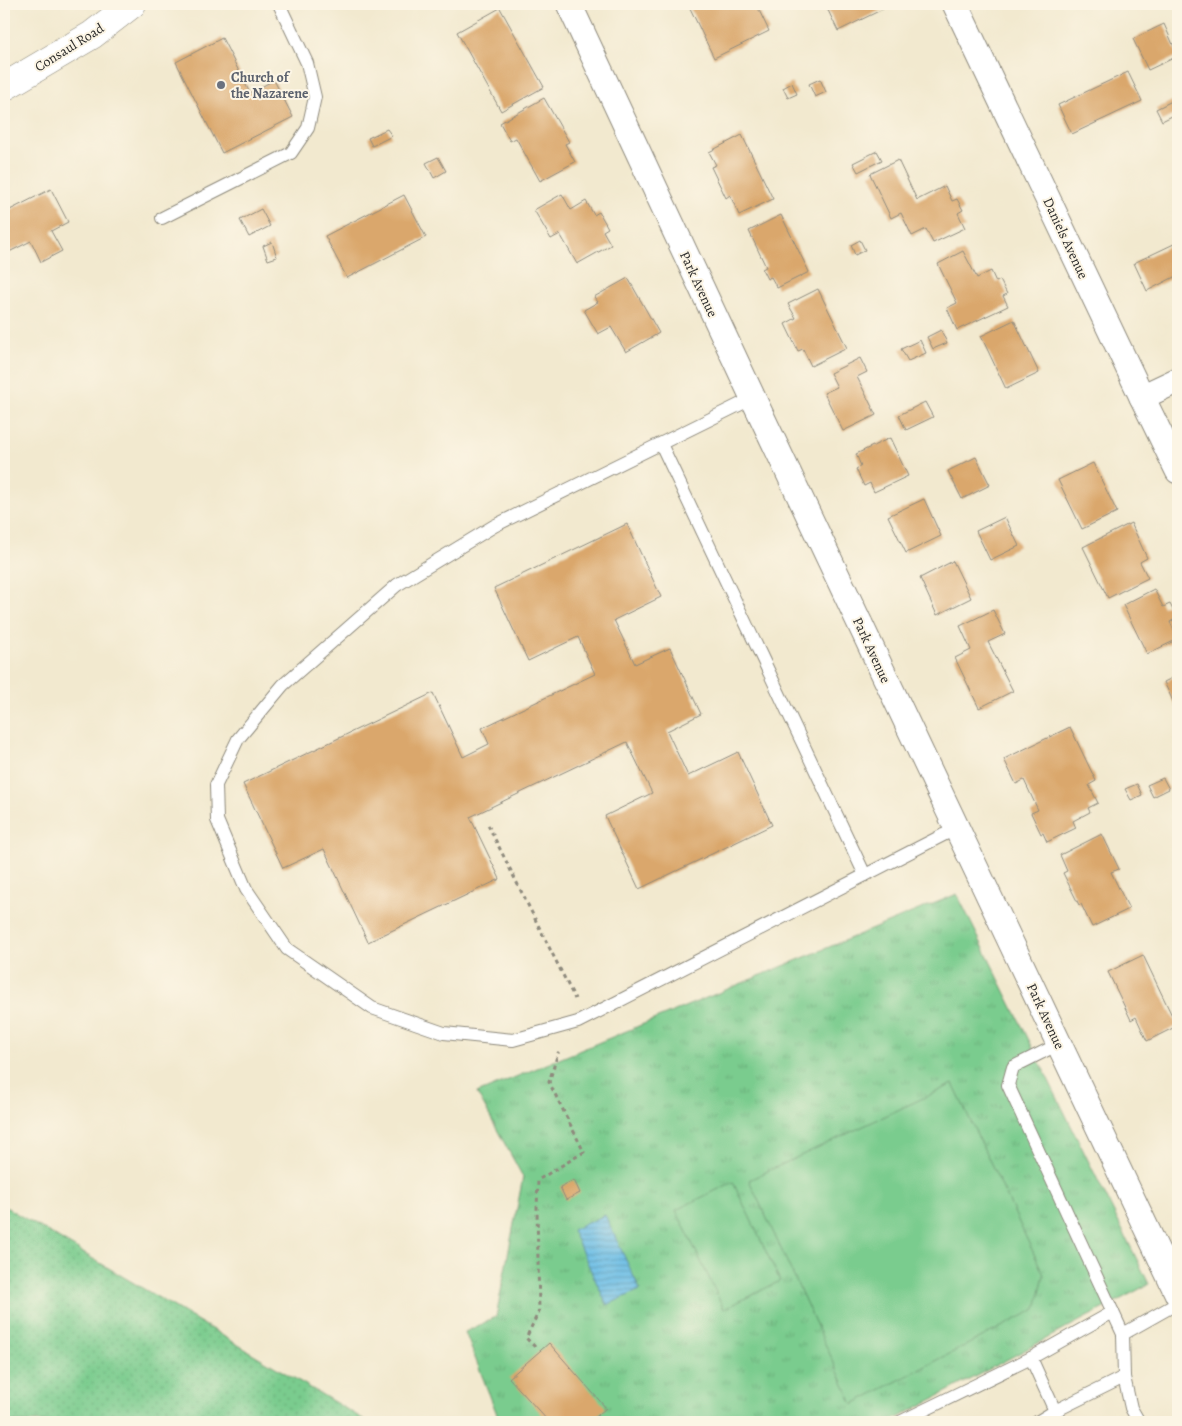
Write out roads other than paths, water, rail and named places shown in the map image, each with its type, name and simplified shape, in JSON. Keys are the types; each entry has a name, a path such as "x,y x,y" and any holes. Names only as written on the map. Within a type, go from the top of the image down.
{"street":[{"name":"Consaul Road","path":"4,87 92,35 132,4"},
{"name":"Park Avenue","path":"569,4 753,398 1178,1295"},
{"name":"Daniels Avenue","path":"956,4 1178,471"},
{"path":"1142,397 1178,380"}],"lane":[{"path":"162,218 291,153 308,128 315,97 307,63 279,4"},
{"path":"753,398 494,526 398,585 283,685 238,739 216,785 217,820 246,889 287,949 372,1008 444,1033 513,1040 578,1022 957,828"},
{"path":"661,444 865,875"},
{"path":"1059,1044 1013,1067 1008,1085 1123,1334 1124,1377 1131,1408 1139,1422"},
{"path":"1123,1334 1178,1304"},
{"path":"900,1422 1031,1358 1113,1312"},
{"path":"1031,1358 1055,1411"},
{"path":"1037,1422 1055,1411 1124,1377"}],"water":[{"path":"605,1215 640,1290 607,1305 572,1230"}],"place":[{"name":"Church of the Nazarene","path":"221,85"}]}
